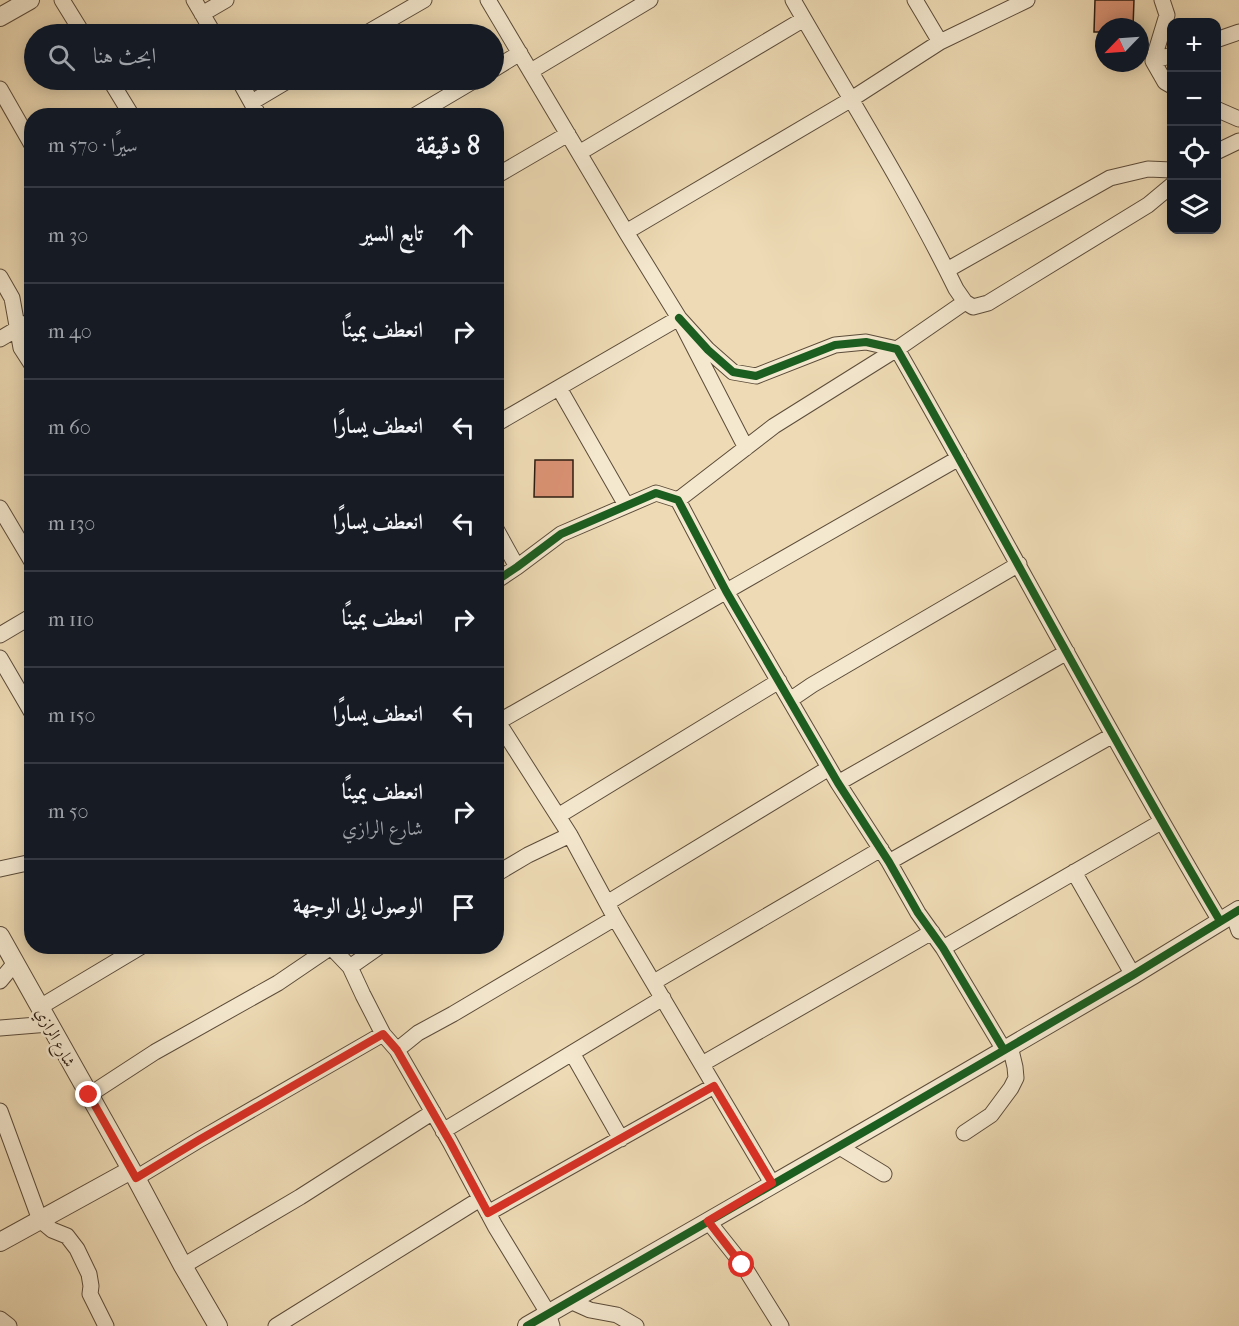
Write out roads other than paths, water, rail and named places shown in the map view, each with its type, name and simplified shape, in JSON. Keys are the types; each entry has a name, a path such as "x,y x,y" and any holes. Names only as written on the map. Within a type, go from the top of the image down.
{"street":[{"path":"0,17 30,0"},
{"path":"62,0 77,24"},
{"path":"194,0 208,24"},
{"path":"202,14 226,0"},
{"path":"382,24 424,0"},
{"path":"488,0 502,24"},
{"path":"531,71 650,0"},
{"path":"793,0 850,100 896,173 965,302 973,307 988,303 1148,205 1167,189"},
{"path":"915,0 940,42"},
{"path":"626,232 850,100 940,42 1027,0"},
{"path":"1162,0 1167,15 1153,61 1167,83"},
{"path":"579,153 804,19"},
{"path":"504,26 679,318 746,448"},
{"path":"1221,38 1239,32"},
{"path":"504,63 520,53"},
{"path":"1153,61 1167,57"},
{"path":"0,89 24,131"},
{"path":"116,90 127,108"},
{"path":"245,90 255,108"},
{"path":"252,102 272,90"},
{"path":"428,108 458,90"},
{"path":"1221,110 1239,119"},
{"path":"504,171 568,134"},
{"path":"1221,150 1239,141"},
{"path":"947,270 1110,178 1148,169 1167,170"},
{"path":"0,277 24,322"},
{"path":"678,500 774,426 897,349 965,302"},
{"path":"527,1326 550,1320 570,1301 1233,919 1161,822 897,349 866,342 835,345 756,376 733,372 708,350 679,318"},
{"path":"504,419 679,318"},
{"path":"0,339 24,325"},
{"path":"24,330 21,348 24,353"},
{"path":"559,388 626,505"},
{"path":"504,716 959,458"},
{"path":"504,576 561,534 626,505 656,493 678,500 726,591 838,783 885,855 918,913 1007,1048 1016,1078 1011,1088 991,1115 964,1133"},
{"path":"0,508 24,548"},
{"path":"504,543 517,567"},
{"path":"790,700 1019,564"},
{"path":"0,635 24,621"},
{"path":"838,783 1067,652"},
{"path":"0,658 24,699"},
{"path":"558,816 779,681"},
{"path":"504,731 570,835 615,918 772,1183"},
{"path":"654,982 885,855 1113,735"},
{"path":"607,903 829,768"},
{"path":"943,948 1161,822"},
{"path":"504,869 570,835"},
{"path":"0,869 24,864"},
{"path":"1074,872 1133,975"},
{"path":"397,1050 418,1033 615,918"},
{"path":"702,1064 932,932"},
{"name":"شارع الرازي","path":"0,936 218,1326"},
{"path":"40,1007 129,954"},
{"path":"89,1095 155,1052 278,983 320,954"},
{"path":"337,954 350,967 383,1034 397,1050 550,1320"},
{"path":"350,967 369,954"},
{"path":"0,981 15,963"},
{"path":"443,1131 663,998"},
{"path":"0,1028 49,1024"},
{"path":"0,1242 199,1140 383,1034"},
{"path":"572,1053 621,1139"},
{"path":"488,1213 714,1086"},
{"path":"0,1111 40,1220 52,1230 67,1236 76,1248 89,1274 90,1294 106,1326"},
{"path":"183,1266 300,1197 432,1112"},
{"path":"838,1146 884,1174"},
{"path":"276,1326 480,1199"},
{"path":"708,1221 742,1265 781,1326"},
{"path":"570,1301 590,1310 617,1315 636,1326"},
{"path":"0,1319 9,1326"}]}
